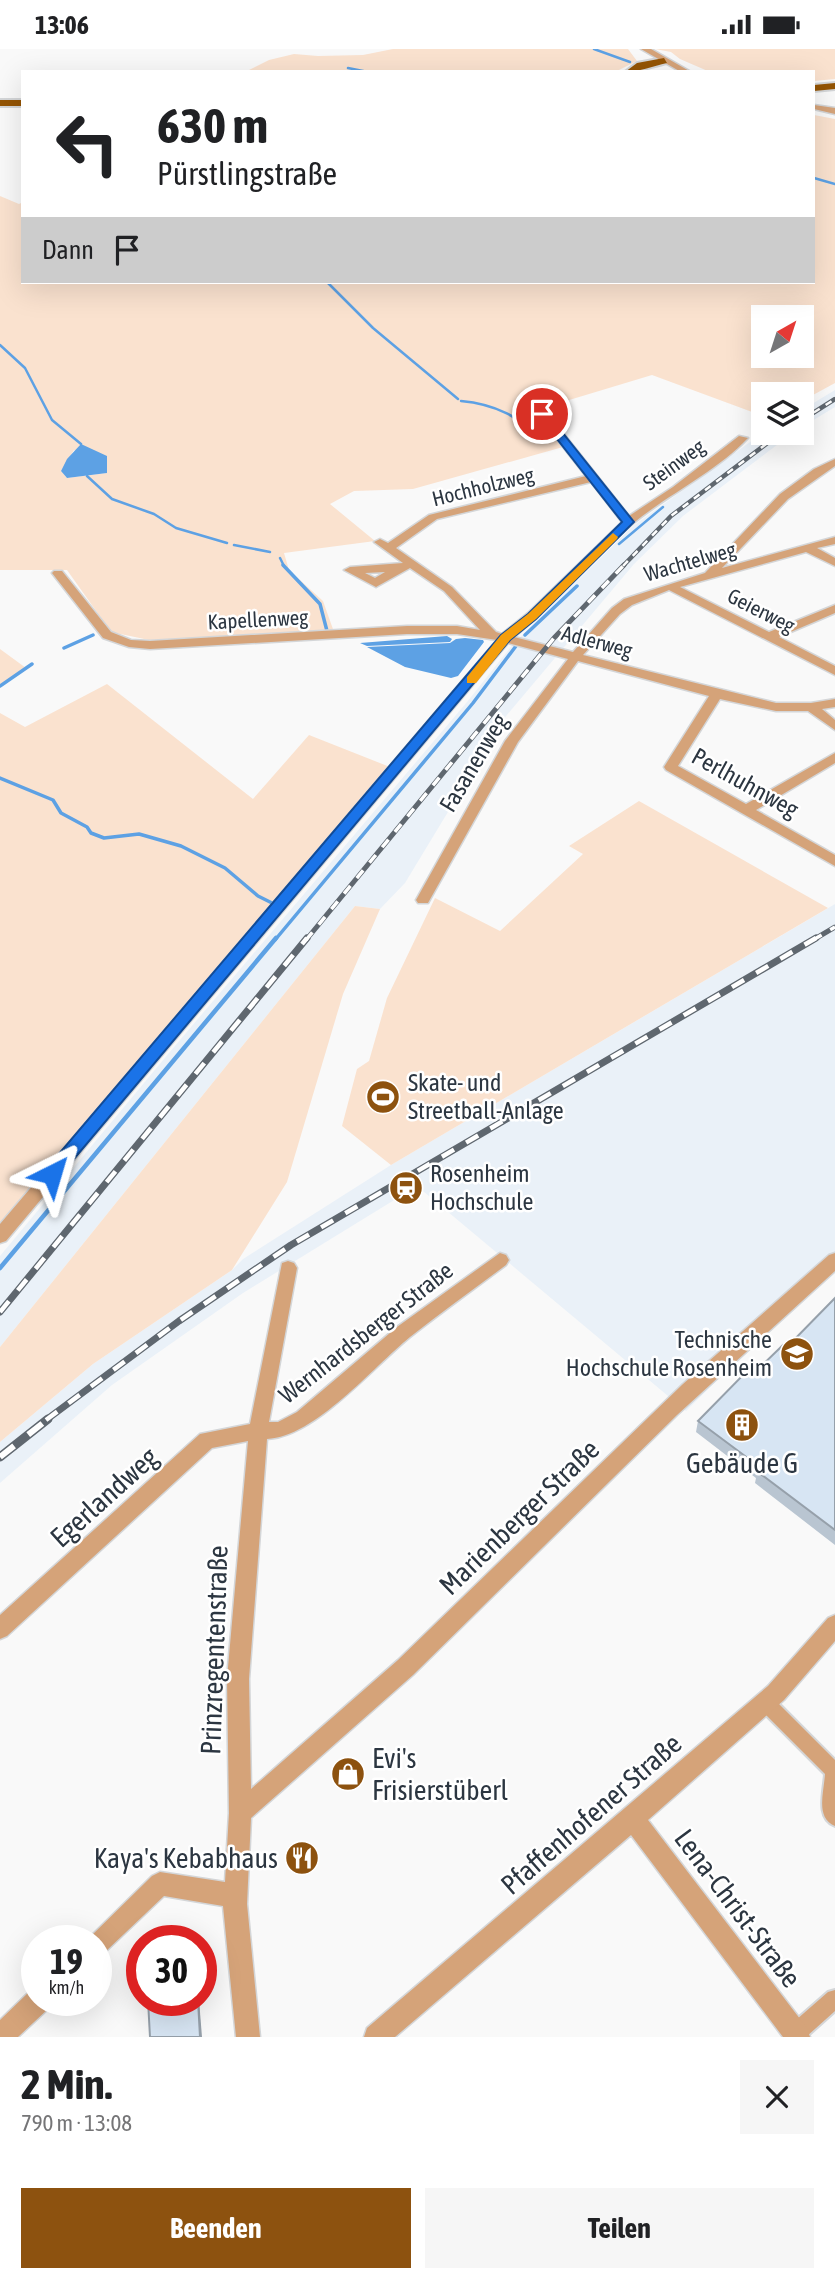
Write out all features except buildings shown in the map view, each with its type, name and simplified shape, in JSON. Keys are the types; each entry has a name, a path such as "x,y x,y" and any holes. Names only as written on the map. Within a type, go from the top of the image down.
{"highway":[{"path":"632,70 640,65 664,61"},
{"path":"815,88 835,86"},
{"path":"0,103 21,103"}],"street":[{"path":"645,49 683,70"},
{"path":"815,107 835,111"},
{"path":"540,411 628,522"},
{"name":"Steinweg","path":"0,1236 506,637 532,616 628,522 677,489 743,438"},
{"path":"708,577 785,497 819,469 835,462"},
{"name":"Hochholzweg","path":"412,564 384,545 433,517 593,478"},
{"name":"Wachtelweg","path":"576,656 615,611 628,602 670,586 835,540"},
{"path":"808,548 835,563"},
{"path":"399,568 412,564 448,589 492,635"},
{"name":"Kapellenweg","path":"58,573 107,635 129,643 171,644 417,630 457,630 492,635"},
{"name":"Geierweg","path":"670,586 835,671"},
{"path":"769,637 835,609"},
{"name":"Adlerweg","path":"492,635 718,694 776,706 811,707 835,703"},
{"name":"Fasanenweg","path":"423,900 512,741 576,656"},
{"name":"Perlhuhnweg","path":"718,694 671,767 835,861"},
{"path":"811,707 835,726"},
{"path":"748,809 835,757"},
{"name":"Marienberger Straße","path":"240,1814 304,1762 553,1525 672,1407 835,1259"},
{"name":"Wernhardsberger Straße","path":"258,1431 280,1430 304,1417 403,1332 500,1260"},
{"name":"Prinzregentenstraße","path":"248,2037 235,1894 240,1814 238,1679 258,1431 288,1268"},
{"name":"Egerlandweg","path":"0,1629 207,1440 258,1431"},
{"name":"Pfaffenhofener Straße","path":"376,2037 765,1702 835,1625"},
{"path":"765,1702 834,1772 831,1813 835,1817"},
{"name":"Lena-Christ-Straße","path":"632,1818 789,2033 835,1999"},
{"path":"112,1930 160,1884 217,1895 235,1894"},
{"path":"0,2037 22,2016"}],"shaded area":[{"path":"393,49 628,49 637,61 619,70 249,70 269,60 294,54 363,55"},
{"path":"655,49 835,49 835,79 815,81 815,70 705,70 671,52"},
{"path":"815,115 835,119 835,383 814,394 814,382 751,382 751,412 652,375 546,407 538,415 563,447 413,489 354,491 330,504 375,541 284,553 289,570 323,601 334,632 149,640 111,632 67,570 0,570 0,196 21,203 21,284 815,284","holes":["74,450 107,473 67,478 61,471"]},
{"path":"835,390 835,407 814,420 814,403"},
{"path":"751,441 751,445 777,445 683,516 634,564 506,716 405,883 380,909 355,906 0,1347 0,1256 514,643 633,526"},
{"path":"0,649 26,668 0,688"},
{"path":"107,684 253,799 309,735 395,769 0,1236 0,713 25,727"},
{"path":"639,801 828,908 391,1165 342,1126 357,1069 369,1061 387,998 435,898 500,931 583,854 569,846"},
{"path":"835,904 835,1264 686,1411 417,1186 243,1293 112,1385 0,1483 0,1442 93,1364 232,1270 243,1259 391,1165"},
{"path":"355,906 380,909 343,994 287,1182 232,1270 93,1364 0,1442 0,1347"}],"water":[{"path":"81,444 107,456 107,473 67,478 61,471 67,459"},
{"path":"447,636 452,639 450,642 367,646 360,643"},
{"path":"465,638 484,642 458,676 451,678 405,667 367,647 450,643"}],"waterway":[{"path":"594,49 630,62"},
{"path":"348,68 358,70"},
{"path":"815,178 835,184"},
{"path":"329,284 373,328 458,399"},
{"path":"0,345 25,368 52,420 81,444"},
{"path":"461,401 485,405 506,413 526,425 544,441"},
{"path":"87,476 112,499 154,514 176,528 227,543"},
{"path":"619,544 663,507"},
{"path":"234,545 270,552"},
{"path":"280,558 284,566"},
{"path":"283,565 320,604 327,631"},
{"path":"525,635 577,586"},
{"path":"64,648 93,635"},
{"path":"275,940 473,703 516,646"},
{"path":"0,686 32,664"},
{"path":"0,778 53,800 61,813 87,827 91,833 104,838 139,834 181,846 225,868 258,896 276,905"},
{"path":"0,1268 276,938"}],"railway":[{"path":"814,412 835,399"},
{"path":"623,566 671,516 765,445"},
{"path":"306,940 554,638 624,565"},
{"path":"813,940 835,927"},
{"path":"0,1312 307,938"},
{"path":"46,1420 179,1321 291,1245 816,938"},
{"path":"0,1457 48,1419"}],"slow traffic":[{"path":"471,680 506,637 532,616 613,537"}],"place":[{"name":"Skate- und Streetball-Anlage","path":"383,1097"},
{"name":"Rosenheim Hochschule","path":"406,1188"},
{"name":"Technische Hochschule Rosenheim","path":"797,1354"},
{"name":"Gebäude G","path":"742,1425"},
{"name":"Evi's Frisierstüberl","path":"348,1774"},
{"name":"Kaya's Kebabhaus","path":"302,1858"}],"route":[{"path":"52,1174 506,637 532,616 628,522 542,414"}]}
